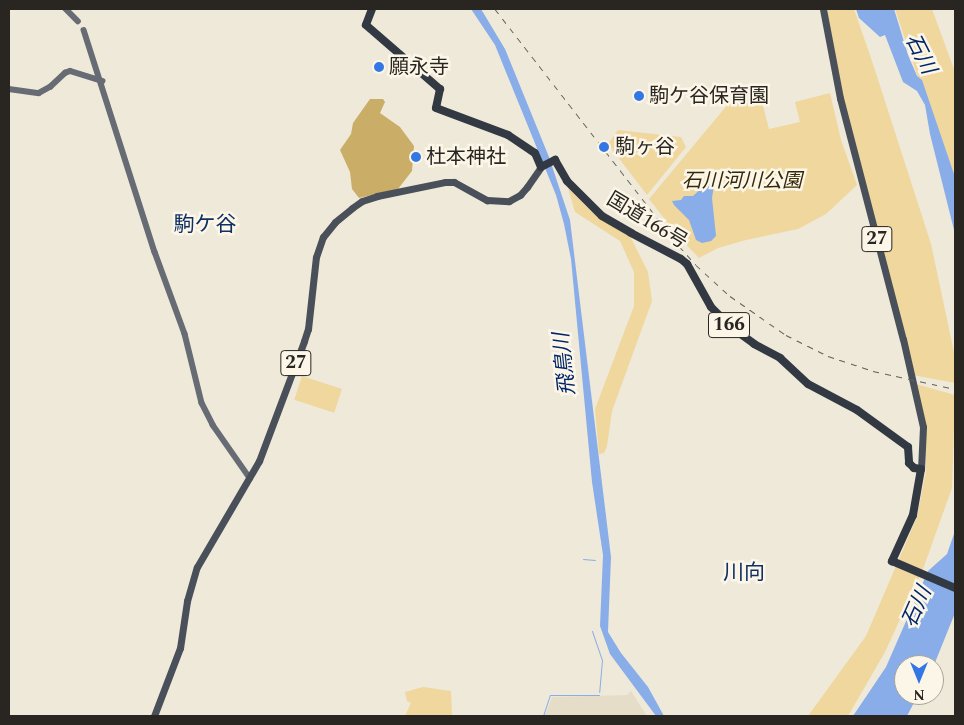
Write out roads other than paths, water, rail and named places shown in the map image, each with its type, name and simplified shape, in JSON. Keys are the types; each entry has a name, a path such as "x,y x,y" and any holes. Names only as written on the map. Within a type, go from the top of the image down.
{"highway":[{"path":"372,9 366,24 440,89 436,108 446,114 508,135 535,153 542,166"},
{"name":"国道166号","path":"542,166 555,160 567,181 602,216 681,259 687,264 703,294 720,318 754,344 780,358 808,384 857,410 902,441 908,447 909,463 914,468 921,470"},
{"path":"921,470 913,515 892,561 955,588"}],"main road":[{"name":"27","path":"823,9 840,98 904,339 923,427 921,470"},
{"name":"27","path":"154,716 180,648 187,600 197,567 250,478 269,436 308,329 319,245 335,222 362,201 444,182 460,185 488,200 510,201 520,195 542,166"}],"street":[{"path":"66,9 78,21"},
{"path":"84,30 102,81 155,252 185,334 202,403 212,424 250,478"},
{"path":"9,89 39,92 50,87 65,73 70,71 102,81"}],"water":[{"path":"471,9 481,9 505,49 549,157 570,220 611,557 608,632 621,653 648,687 664,716 656,716 610,654 600,626 603,555 592,482 571,259 564,224 556,195 495,45"},
{"path":"856,9 894,9 908,55 917,76 922,80 955,177 955,234 930,134 925,105 917,91 903,82 885,35 880,37 859,18"},
{"path":"712,181 714,185 712,198 716,236 711,241 702,243 696,240 689,220 672,201 681,200 684,196 693,196 708,182"},
{"name":"石川","path":"955,531 955,613 938,655 894,655 894,705 913,705 907,716 853,716 886,667 928,571 947,554"}],"waterway":[{"path":"583,559 595,560"},
{"path":"592,631 602,660 599,692"},
{"path":"543,716 550,695 599,695"}],"railway":[{"path":"495,9 679,246 696,265 730,296 786,335 828,356 873,371 955,389"}],"place":[{"name":"願永寺","path":"379,67"},
{"name":"駒ケ谷保育園","path":"639,96"},
{"name":"駒ヶ谷","path":"604,147"},
{"name":"杜本神社","path":"416,157"}],"district":[{"name":"駒ケ谷","path":"205,225"},
{"name":"川向","path":"744,573"}],"park label":[{"name":"石川河川公園","path":"742,181"}],"water label":[{"name":"飛鳥川","path":"565,364"}]}
